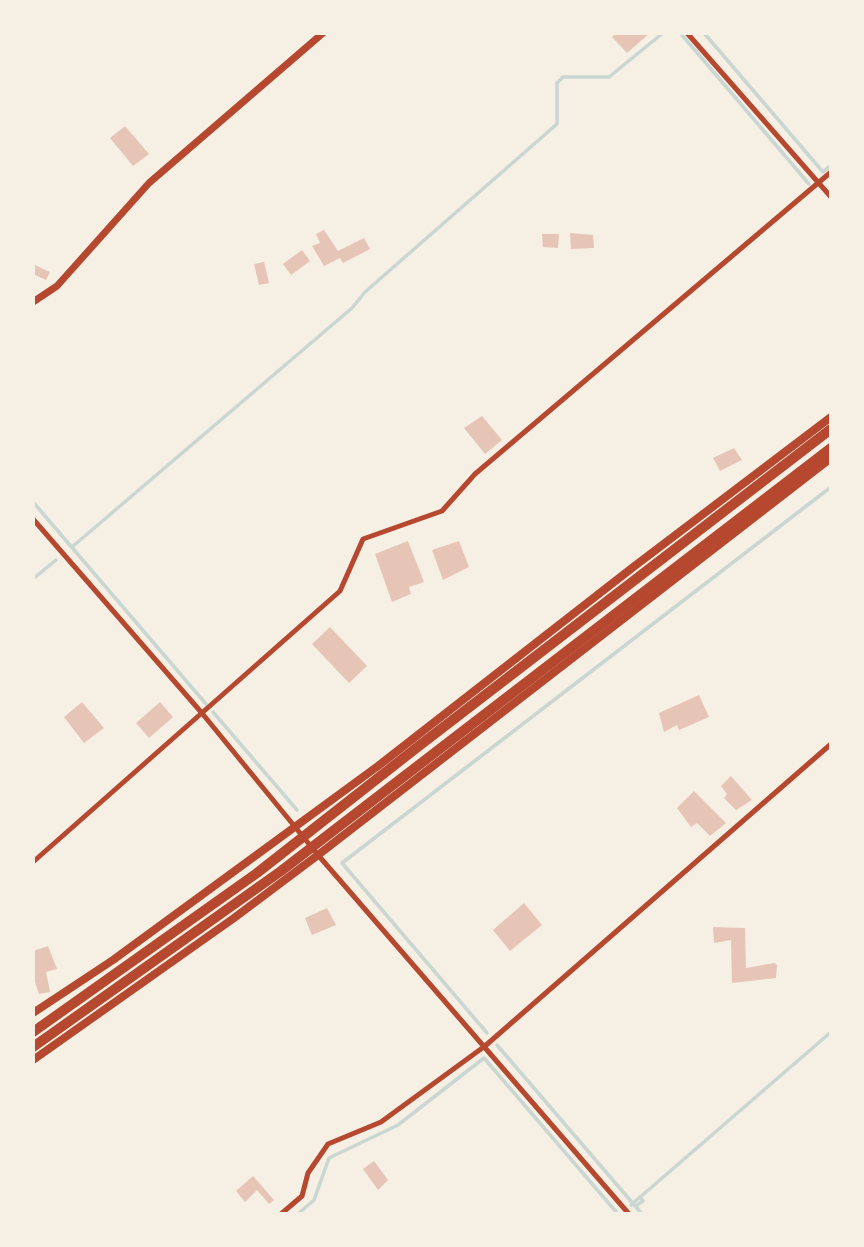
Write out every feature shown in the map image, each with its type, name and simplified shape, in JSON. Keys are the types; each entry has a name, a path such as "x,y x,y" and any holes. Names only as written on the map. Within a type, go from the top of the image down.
{"highway":[{"path":"33,1032 257,873 831,429"},
{"path":"33,1047 281,870 831,447"}],"main road":[{"path":"33,1013 113,960 379,766 831,417"},
{"path":"33,1060 318,855 831,458"}],"street":[{"path":"33,302 57,286 149,183 323,33"},
{"path":"687,33 831,197"},
{"path":"33,862 340,591 363,539 442,511 475,474 831,172"},
{"path":"33,519 201,712 318,855 629,1214"},
{"path":"281,1214 302,1196 308,1173 328,1144 381,1122 485,1046 831,744"}],"building":[{"path":"616,33 650,33 627,53 612,37"},
{"path":"125,126 149,154 133,166 110,138"},
{"path":"324,230 338,251 364,238 370,249 343,263 340,258 324,266 312,246 320,243 316,234"},
{"path":"570,233 593,235 594,248 571,249"},
{"path":"542,234 559,234 558,248 543,247"},
{"path":"302,250 310,261 291,275 283,264"},
{"path":"264,262 269,283 259,285 254,264"},
{"path":"35,265 50,272 46,280 33,274"},
{"path":"482,416 502,440 485,454 464,428"},
{"path":"734,448 742,460 720,471 713,458"},
{"path":"408,541 424,582 409,587 411,594 392,602 375,554"},
{"path":"459,541 469,567 443,580 432,550"},
{"path":"330,627 367,666 349,683 312,644"},
{"path":"699,695 709,717 679,730 677,725 664,732 659,713"},
{"path":"82,702 104,728 84,743 64,717"},
{"path":"160,702 173,717 149,738 136,723"},
{"path":"731,776 752,800 736,810 724,798 727,794 721,786"},
{"path":"694,791 726,823 710,836 697,823 691,827 677,808"},
{"path":"524,903 542,925 510,951 493,930"},
{"path":"327,908 336,925 312,935 305,918"},
{"path":"713,927 745,928 746,968 774,963 777,965 776,978 732,983 731,940 714,943"},
{"path":"48,946 57,969 46,972 50,992 39,994 33,976 33,951"},
{"path":"374,1161 388,1180 378,1190 363,1169"},
{"path":"253,1176 274,1200 269,1204 257,1190 245,1202 236,1191"}],"waterway":[{"path":"72,547 352,308 365,292 557,124 557,83 563,77 609,77 663,33"},
{"path":"704,33 823,172 831,165"},
{"path":"682,35 809,184"},
{"path":"487,1033 342,863 831,487"},
{"path":"33,502 206,704"},
{"path":"33,579 56,560"},
{"path":"213,712 297,810"},
{"path":"631,1205 831,1032"},
{"path":"497,1045 642,1214"},
{"path":"298,1214 314,1200 329,1158 398,1125 484,1058 618,1214"},
{"path":"636,1206 643,1201 640,1197"}]}
